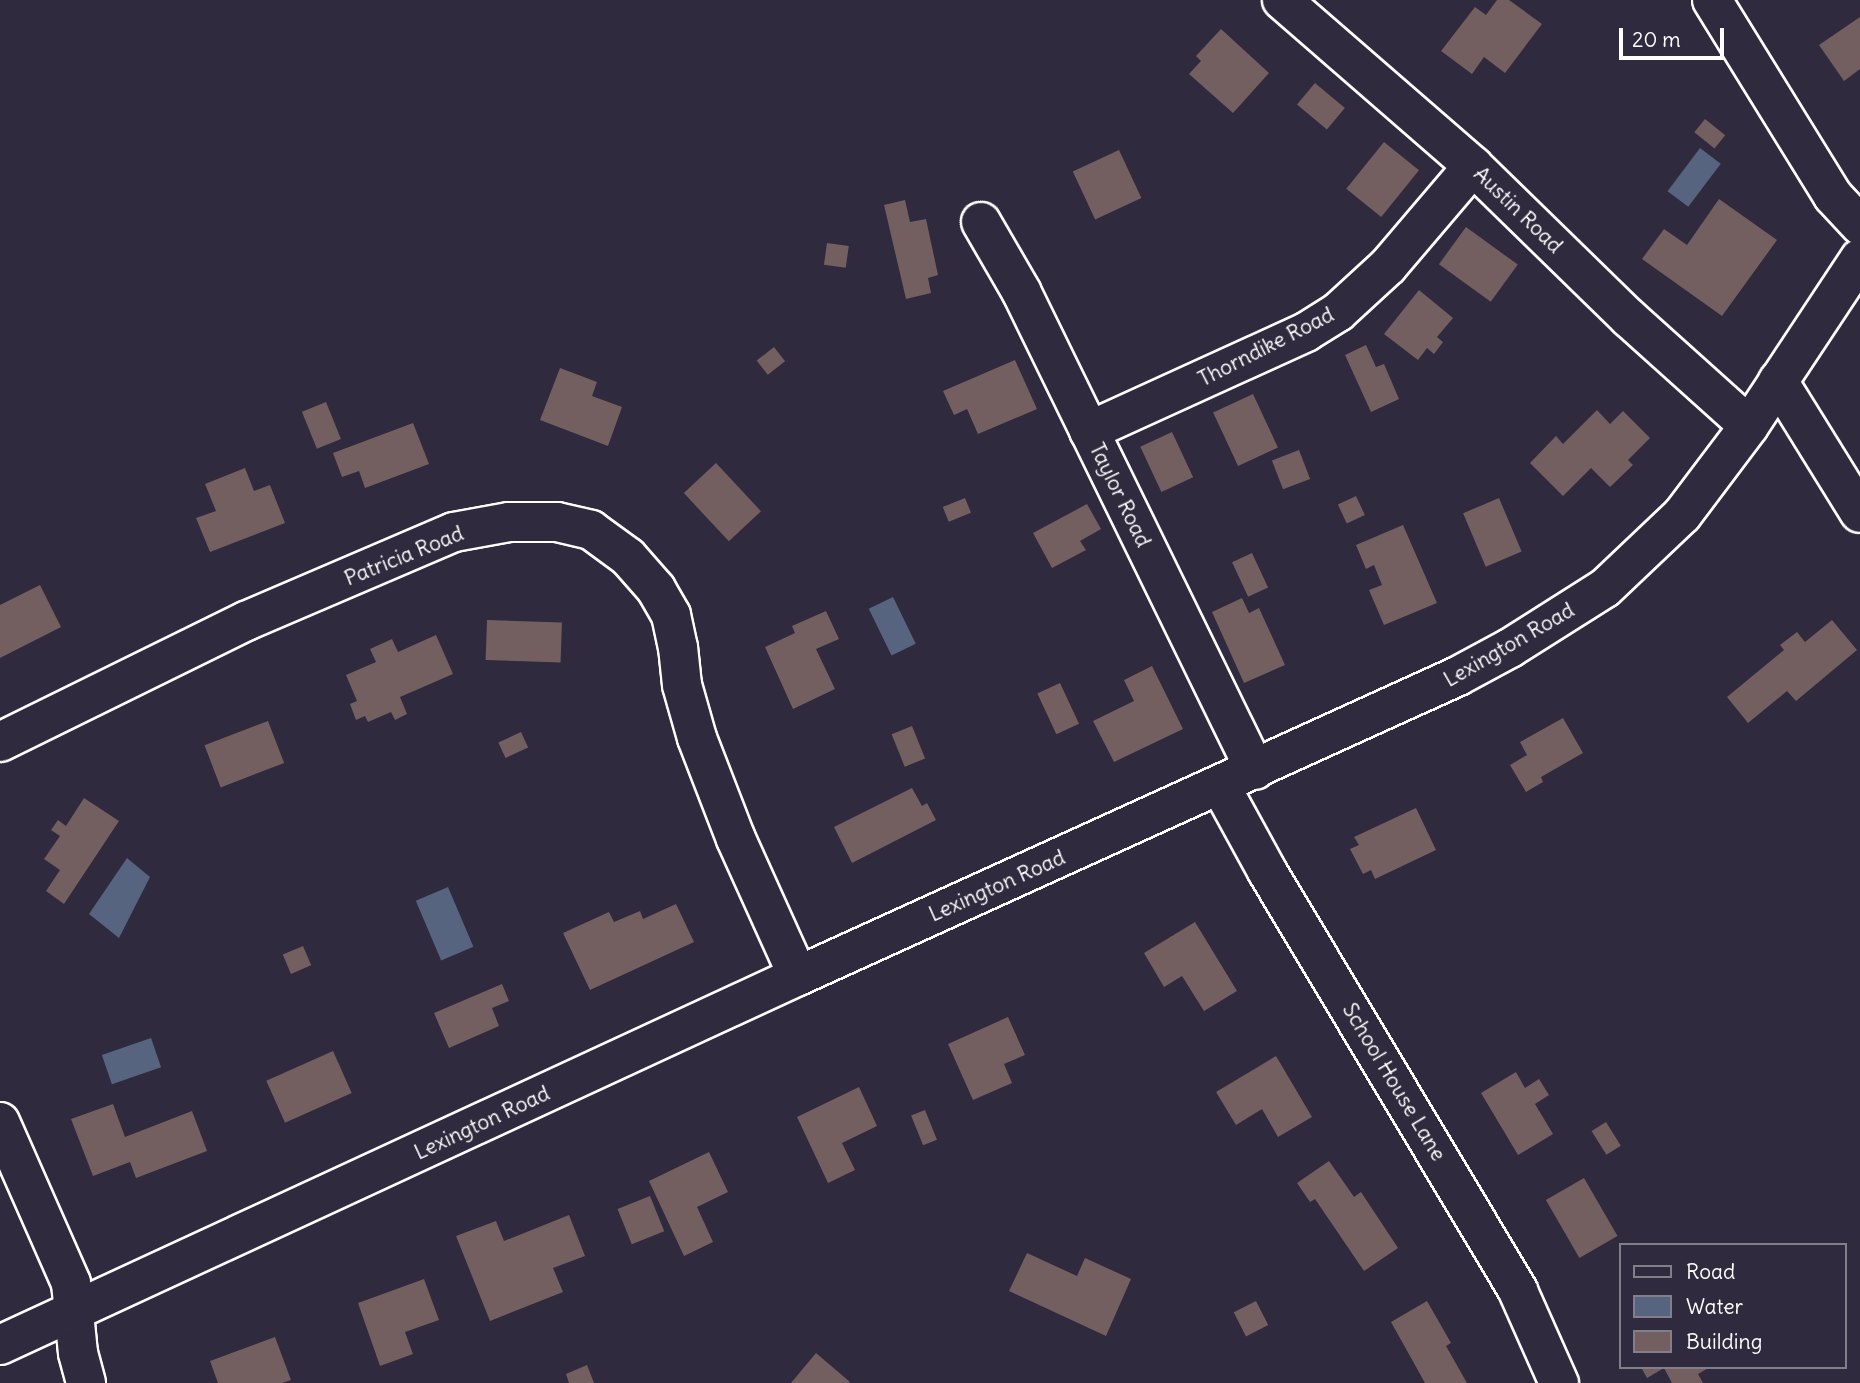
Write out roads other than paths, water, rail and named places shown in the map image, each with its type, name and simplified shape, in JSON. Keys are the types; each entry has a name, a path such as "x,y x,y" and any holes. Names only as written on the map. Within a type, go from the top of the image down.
{"street":[{"name":"Austin Road","path":"1282,0 1473,166 1629,318 1749,426"},
{"path":"1712,0 1833,196 1860,225"},
{"name":"Thorndike Road","path":"1089,430 1306,331 1338,312 1388,265 1473,166"},
{"name":"Taylor Road","path":"981,222 1026,301 1255,770"},
{"name":"Lexington Road","path":"0,1345 798,976 1255,770 1458,676 1522,641 1605,588 1682,515 1749,426 1860,258"},
{"path":"1777,381 1860,513"},
{"name":"Patricia Road","path":"0,742 246,621 454,532 509,522 557,522 592,530 628,557 656,589 671,615 682,685 697,738 736,839 798,976"},
{"name":"School House Lane","path":"1220,785 1266,871 1518,1291 1559,1383"},
{"path":"0,1122 71,1283 78,1353 86,1383"}],"water":[{"path":"1700,148 1721,164 1688,207 1668,191"},
{"path":"893,597 916,644 892,656 869,609"},
{"path":"127,858 150,877 119,938 89,914"},
{"path":"448,887 473,947 441,961 416,901"},
{"path":"151,1038 161,1067 112,1084 102,1055"}]}
